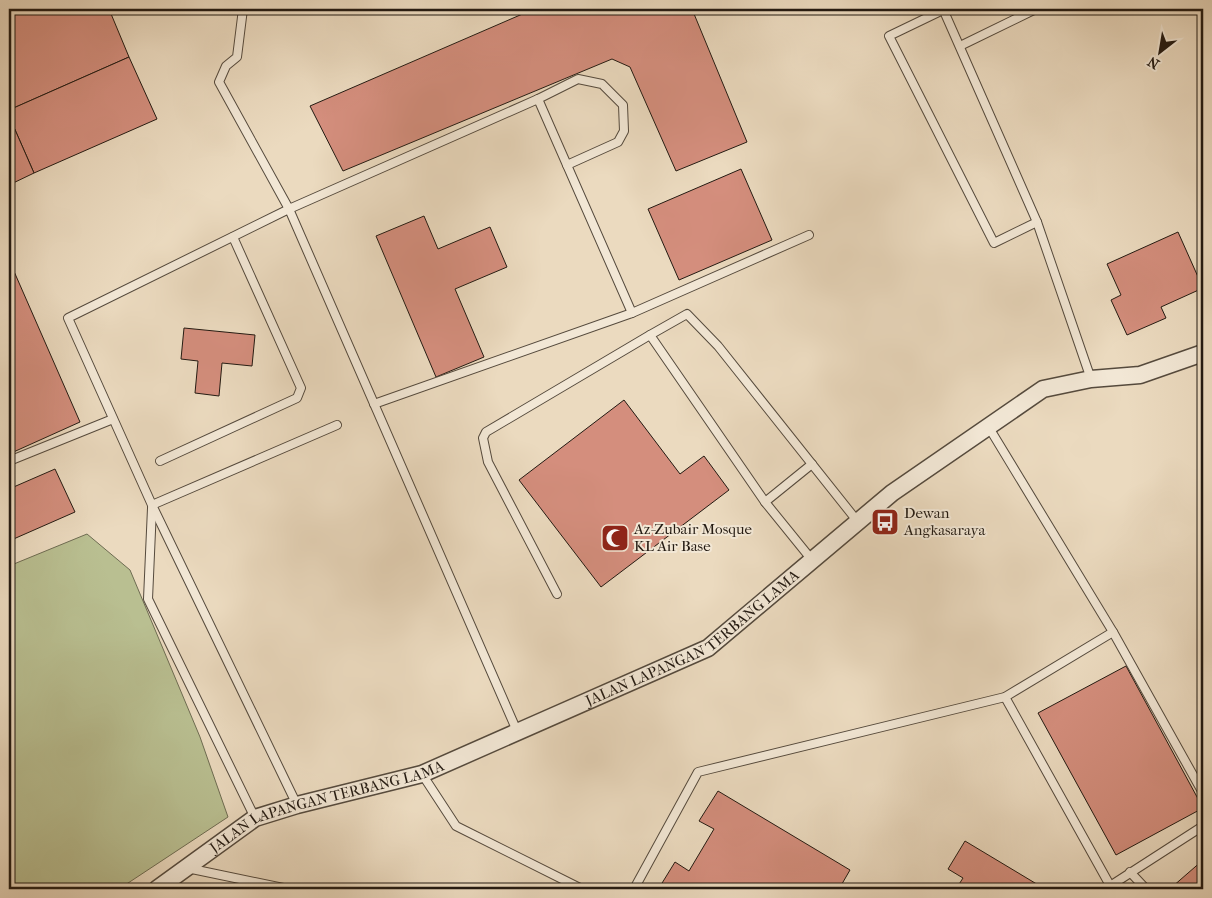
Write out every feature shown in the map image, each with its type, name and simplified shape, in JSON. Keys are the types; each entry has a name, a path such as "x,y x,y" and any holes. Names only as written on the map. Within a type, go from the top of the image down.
{"street":[{"name":"JALAN LAPANGAN TERBANG LAMA","path":"157,889 255,818 298,805 422,774 708,648 892,493 1043,389 1091,379 1140,375 1203,353"}],"lane":[{"path":"243,9 237,57 226,66 219,82 289,210 517,732"},
{"path":"1037,222 994,243 889,36 943,9 1037,222 1091,379"},
{"path":"960,46 1036,9"},
{"path":"298,805 152,505 68,318 289,210 538,99 578,79 602,84 623,105 624,131 618,142 567,165"},
{"path":"538,99 632,313"},
{"path":"374,404 632,313 810,235"},
{"path":"160,461 297,398 301,388 233,237"},
{"path":"557,594 488,462 483,438 486,432 687,314 718,346 858,522"},
{"path":"650,336 765,502 812,560"},
{"path":"9,461 113,419"},
{"path":"152,505 337,425"},
{"path":"988,426 1112,632 1203,793"},
{"path":"765,502 812,464"},
{"path":"152,505 148,599 255,818"},
{"path":"634,889 698,772 1005,697 1112,632"},
{"path":"1005,697 1111,888 1130,872 1203,826"},
{"path":"422,774 456,826 582,889"},
{"path":"186,868 288,889"},
{"path":"1130,872 1146,889"}],"green space":[{"path":"87,534 130,570 200,737 228,817 119,889 9,889 9,566"}],"building":[{"path":"9,9 109,9 129,57 9,110"},
{"path":"534,9 692,9 747,142 676,171 630,67 612,59 343,171 310,106"},
{"path":"129,57 157,119 34,173 9,116 9,110"},
{"path":"9,116 34,173 9,185"},
{"path":"741,169 772,240 679,280 648,209"},
{"path":"424,216 438,249 490,227 507,267 455,289 484,357 436,377 376,236"},
{"path":"1178,232 1203,288 1161,307 1166,318 1127,335 1111,300 1121,295 1107,264"},
{"path":"9,260 80,422 9,454"},
{"path":"184,328 255,335 252,366 222,363 219,396 195,393 198,361 181,359"},
{"name":"Az-Zubair Mosque KL Air Base","path":"624,400 680,474 704,456 729,490 601,587 519,480"},
{"path":"55,469 75,512 9,541 9,489"},
{"path":"1126,666 1203,808 1116,855 1038,713"},
{"path":"718,791 850,870 839,889 659,888 675,862 689,871 714,829 699,821"},
{"path":"965,841 1045,889 956,889 963,878 948,869"},
{"path":"1203,860 1203,889 1174,889 1172,887"}],"place":[{"name":"Dewan Angkasaraya","path":"885,522"},
{"name":"Az-Zubair Mosque KL Air Base","path":"615,538"}]}
